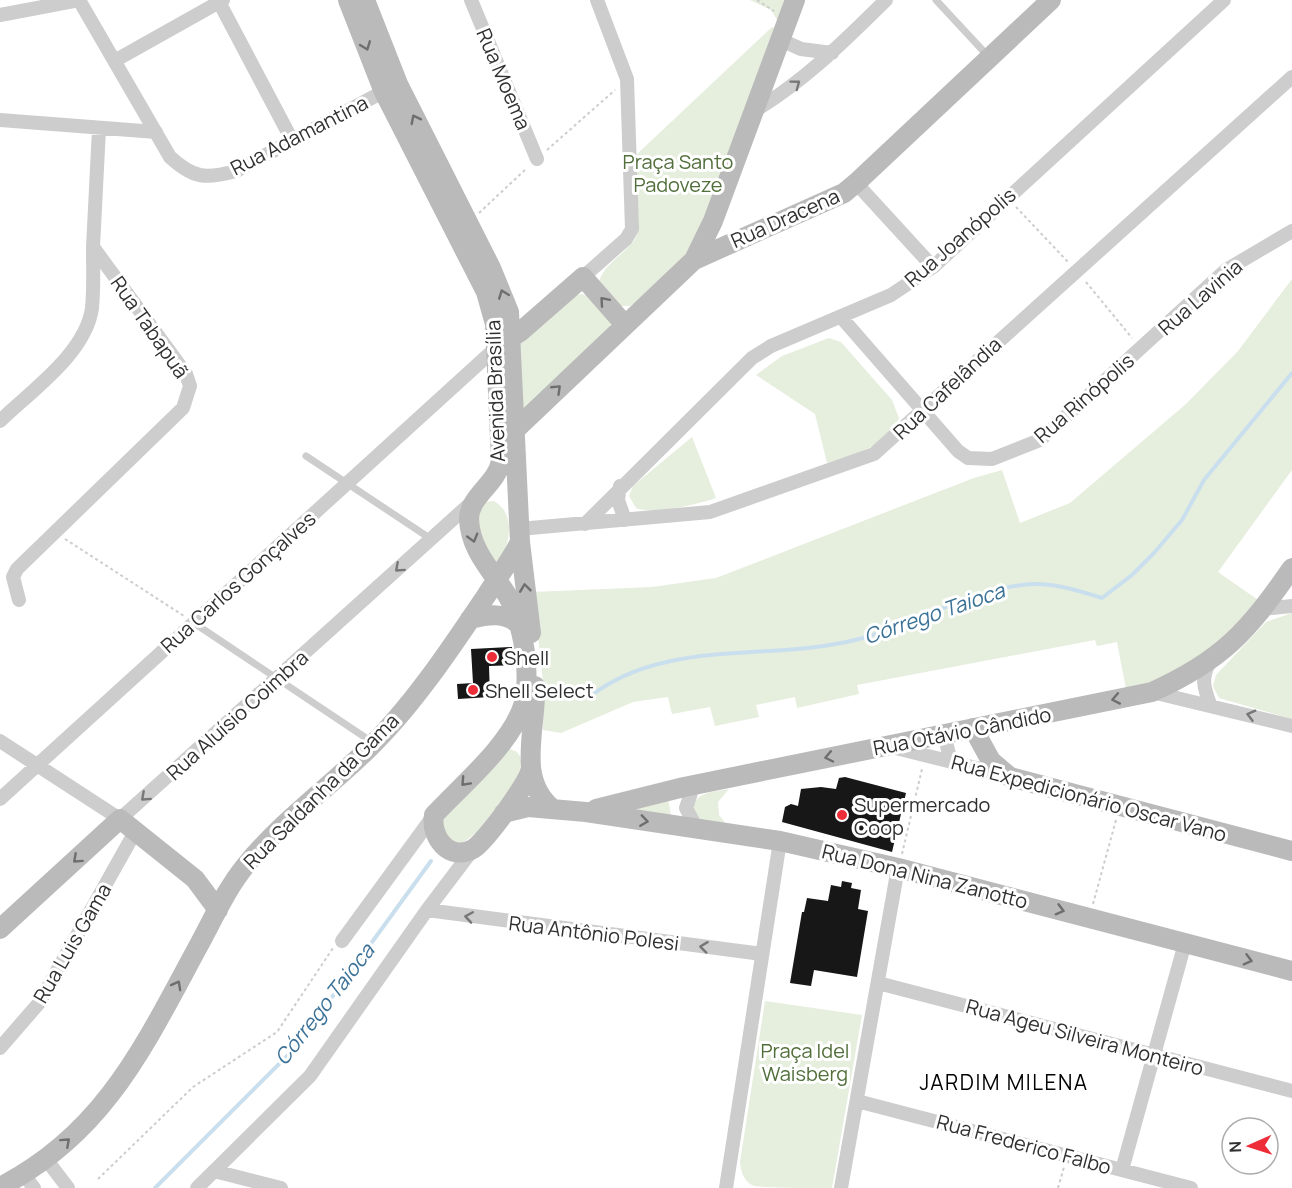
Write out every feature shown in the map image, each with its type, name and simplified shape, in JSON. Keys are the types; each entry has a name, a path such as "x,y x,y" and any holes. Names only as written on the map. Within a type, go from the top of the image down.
{"main road":[{"name":"Avenida Brasília","path":"348,0 391,88 501,287 509,312 498,370 501,461 495,478 478,497 469,516 474,544 508,597 520,626 525,658 526,693 518,718 497,748 434,815"},
{"name":"Avenida Brasília","path":"365,0 391,88"},
{"path":"694,260 713,221 795,0"},
{"name":"Rua Dracena","path":"515,430 694,260 763,227 844,193 1051,0"},
{"path":"713,221 732,227 763,227"},
{"path":"504,342 583,277 625,325"},
{"name":"Avenida Brasília","path":"504,342 515,430 519,530 535,684 530,767"},
{"path":"478,497 503,498 519,530"},
{"name":"Rua Saldanha da Gama","path":"0,1187 29,1181 46,1159 90,1119 136,1061 237,877 282,826 374,744 470,619 496,580 519,530"},
{"name":"Rua Otávio Cândido","path":"586,812 700,784 1152,692 1209,663 1231,645 1291,578"},
{"path":"470,619 503,616 520,626"},
{"path":"973,728 991,761 1011,777"},
{"path":"497,748 506,746 521,749 530,767 536,792 553,809"},
{"path":"434,815 433,829 441,844 457,851 474,848 525,787 530,767"},
{"name":"Rua Expedicionário Oscar Vano","path":"1011,777 1292,851"},
{"name":"Rua Dona Nina Zanotto","path":"504,813 528,807 586,812 780,841 898,868 1292,969"},
{"path":"120,819 195,879 218,910"},
{"name":"Rua Aluísio Coimbra","path":"0,929 120,819"},
{"path":"195,879 210,884 237,877"}],"street":[{"path":"0,15 79,0"},
{"name":"Rua Adamantina","path":"79,0 170,156 186,172 210,177 236,171 391,88"},
{"name":"Rua Moema","path":"471,0 537,159"},
{"path":"583,277 626,240 632,229 627,79 597,0"},
{"path":"756,110 792,88 886,0"},
{"name":"Rua Joanópolis","path":"585,524 620,486 752,358 771,346 891,295 933,267 1224,0"},
{"path":"116,60 220,1 293,142"},
{"path":"784,32 801,50 832,52"},
{"name":"Rua Cafelândia","path":"519,530 720,510 867,457 880,450 1075,270 1292,76"},
{"path":"0,120 156,132"},
{"path":"0,421 74,350 86,331 92,309 99,129"},
{"path":"856,183 933,267"},
{"name":"Rua Lavinia","path":"1141,349 1226,270 1292,231"},
{"name":"Rua Tabapuã","path":"19,600 13,577 17,568 183,408 190,386 186,375 93,247"},
{"name":"Rua Rinópolis","path":"841,317 958,452 968,458 979,460 1004,456 1040,440 1141,349"},
{"name":"Rua Carlos Gonçalves","path":"0,799 504,342"},
{"path":"477,365 498,370"},
{"path":"620,486 618,500 625,520"},
{"name":"Rua Aluísio Coimbra","path":"120,819 478,497"},
{"path":"1263,609 1292,606"},
{"path":"1209,663 1203,675 1203,684 1210,704"},
{"path":"1152,692 1210,704 1292,726"},
{"path":"944,734 951,762"},
{"path":"0,741 120,819"},
{"name":"Rua Expedicionário Oscar Vano","path":"887,746 1011,777"},
{"path":"697,829 686,808 692,790 700,784"},
{"path":"342,941 434,815"},
{"name":"Rua Luis Gama","path":"0,1048 39,1003 135,832"},
{"path":"726,1188 780,841"},
{"path":"196,1188 310,1076 427,910 474,848"},
{"path":"841,1188 898,868"},
{"name":"Rua Antônio Polesi","path":"427,910 762,954"},
{"path":"1122,1170 1185,943"},
{"name":"Rua Ageu Silveira Monteiro","path":"878,983 1292,1091"},
{"name":"Rua Frederico Falbo","path":"857,1101 1191,1188"},
{"path":"46,1159 68,1188"},
{"path":"214,1171 281,1188"}],"lane":[{"path":"936,0 989,57"},
{"path":"306,456 431,539"},
{"path":"194,623 374,744"}],"path":[{"path":"757,0 768,5 778,18 784,32"},
{"path":"53,531 194,623"},
{"path":"898,868 926,756"},
{"path":"1089,918 1120,806"},
{"path":"98,1179 193,1087 277,1032 315,973 334,947 342,941"},
{"path":"1058,1188 1067,1156"}],"green space":[{"path":"750,0 787,0 779,23 771,10"},
{"name":"Praça Santo Padoveze","path":"772,27 776,29 697,237 688,253 638,301 630,306 619,306 599,281 602,274 630,246 638,233 635,156"},
{"path":"1292,279 1292,470 1218,572 1261,602 1239,631 1169,678 1126,689 1117,642 1097,646 1095,640 857,685 859,694 797,708 795,697 756,705 759,717 715,726 710,707 672,714 668,697 633,702 561,733 543,730 544,691 533,592 652,587 716,578 974,478 1002,470 1020,523 1070,503 1186,404 1238,351"},
{"path":"577,295 588,296 611,321 609,331 521,413 518,346"},
{"path":"829,338 841,342 892,400 899,418 894,428 879,443 827,463 815,414 756,375 782,356"},
{"path":"692,437 716,498 687,506 664,509 636,508 629,496 633,486"},
{"path":"494,501 506,513 509,529 504,554 500,561 496,562 486,556 475,508 484,502"},
{"path":"1292,613 1292,719 1219,698 1213,686 1216,675 1266,622"},
{"path":"508,749 519,754 521,765 507,795 495,812 471,837 462,843 452,841 440,829 444,814"},
{"path":"729,789 718,802 719,815 726,824 699,821 693,811 697,800 711,792"},
{"path":"668,799 672,821 613,812"},
{"name":"Praça Idel Waisberg","path":"765,1001 862,1015 832,1188 754,1186 745,1179 742,1173 740,1162"}],"building":[{"path":"512,647 513,665 489,666 490,697 458,699 457,684 473,683 471,649"},
{"name":"Supermercado Coop","path":"845,777 906,793 892,852 782,822 785,807 791,804 798,806 801,789 821,787 836,789 839,778"},
{"path":"842,881 852,883 851,888 861,890 858,909 868,911 857,977 814,970 811,986 790,983 802,912 804,912 807,898 828,901 831,885 841,887"}],"waterway":[{"name":"Córrego Taioca","path":"588,698 618,679 651,666 685,658 829,645 863,638 982,594 1022,585 1052,585 1102,598 1132,575 1182,520 1204,480 1292,373"},
{"name":"Córrego Taioca","path":"155,1188 295,1048 431,861"}],"place":[{"name":"Shell","path":"492,657"},
{"name":"Shell Select","path":"473,690"},
{"name":"Supermercado Coop","path":"842,815"}],"district":[{"name":"JARDIM MILENA","path":"1004,1082"}]}
